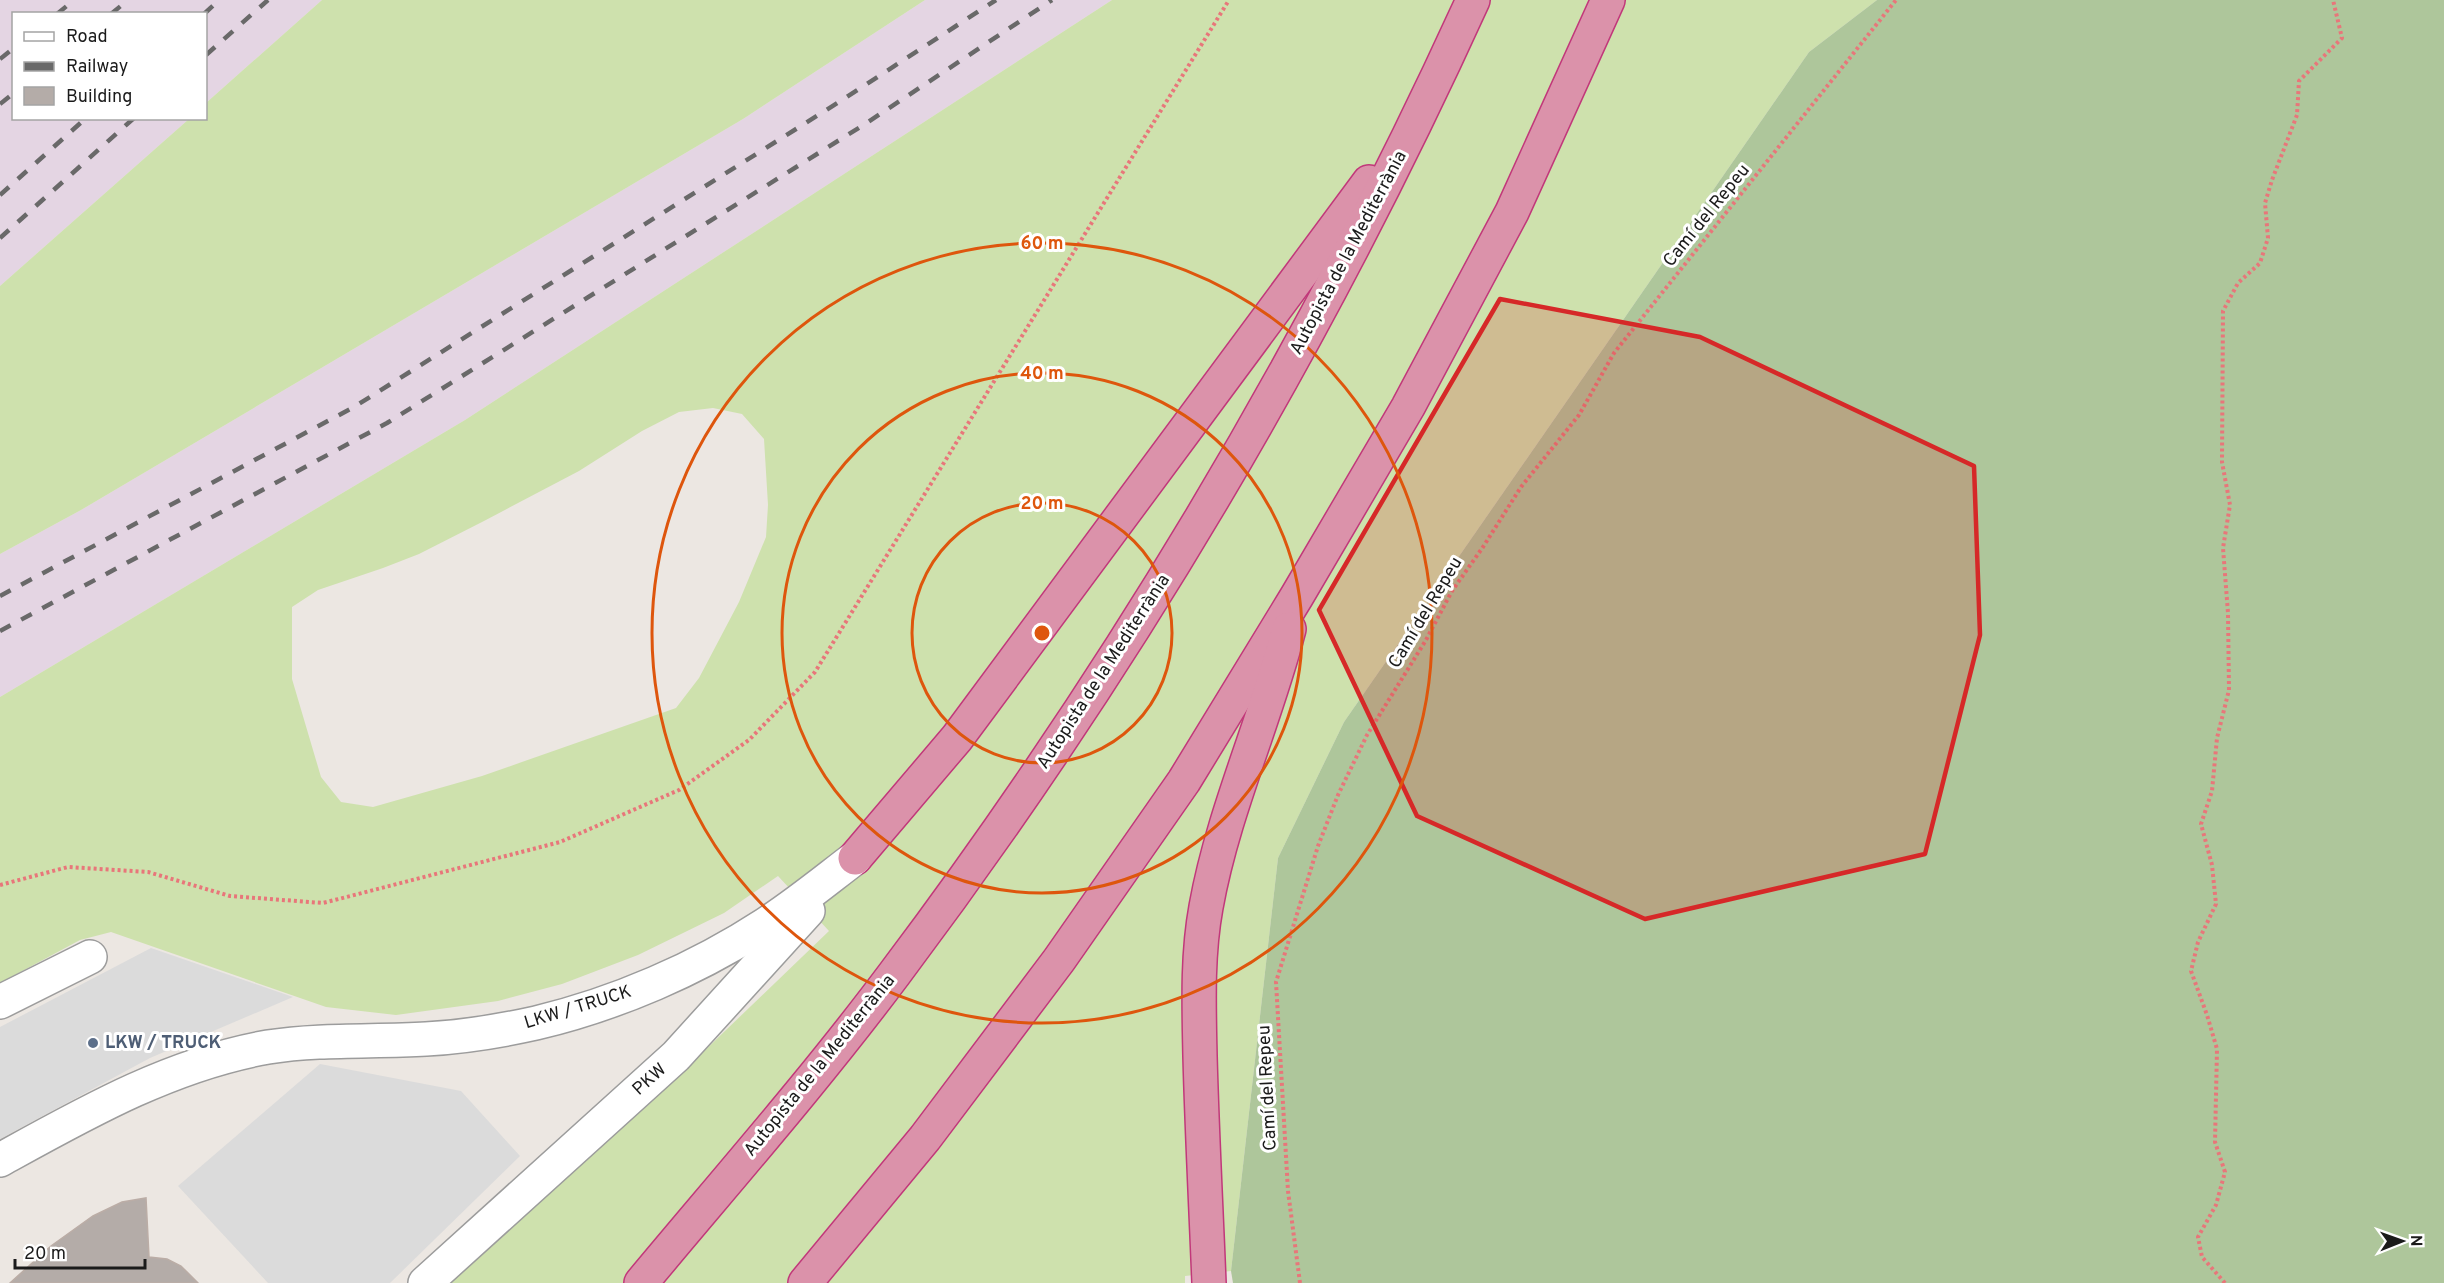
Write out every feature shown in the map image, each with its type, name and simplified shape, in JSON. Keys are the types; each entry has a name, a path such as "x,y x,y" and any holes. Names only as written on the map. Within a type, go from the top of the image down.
{"highway":[{"name":"Autopista de la Mediterrània","path":"640,1283 764,1137 894,975 1012,812 1127,641 1234,464 1327,299 1424,108 1473,0"},
{"path":"805,1283 925,1138 1059,960 1184,781 1297,597 1408,407 1506,223 1608,0"},
{"path":"855,858 957,738 1424,108"},
{"path":"1209,1283 1202,1139 1199,978 1206,908 1221,843 1278,672 1297,597"}],"lane":[{"name":"LKW / TRUCK","path":"0,1160 138,1087 215,1059 312,1042 427,1039 489,1032 538,1022 653,984 711,956 766,924 855,858"},
{"name":"PKW","path":"425,1283 676,1056 855,858"},
{"path":"0,1002 90,957"}],"path":[{"path":"0,885 68,867 148,872 230,896 323,903 560,842 679,790 723,759 749,740 815,672 1229,0"},
{"name":"Camí del Repeu","path":"1300,1283 1288,1191 1276,982 1318,846 1338,795 1367,735 1426,640 1452,591 1484,547 1521,487 1579,415 1614,353 1896,0"},
{"path":"2225,1283 2202,1257 2198,1237 2216,1205 2225,1172 2216,1142 2217,1049 2208,1015 2191,971 2198,942 2216,904 2212,866 2201,824 2212,790 2217,738 2229,690 2228,613 2223,548 2230,505 2222,462 2223,310 2238,283 2260,263 2268,238 2265,203 2297,115 2299,81 2342,38 2333,0"}],"highlighted area":[{"path":"1500,299 1700,337 1974,466 1980,635 1925,854 1645,919 1417,816 1319,610"}],"shaded area":[{"path":"0,0 322,0 207,102 207,12 12,12 12,120 188,120 0,286"},
{"path":"925,0 1112,0 465,420 0,697 0,554 81,510 743,119"},
{"name":"LKW / TRUCK","path":"151,948 293,997 150,1058 0,1139 0,1027"},
{"path":"320,1064 461,1091 520,1156 390,1283 268,1283 178,1186"}],"green space":[{"path":"322,0 925,0 743,119 81,510 0,554 0,286 188,120 207,120 207,102"},
{"path":"1112,0 1877,0 1809,52 1344,722 1278,858 1231,1271 1185,1276 1185,1283 445,1283 648,1105 829,931 778,876 724,913 638,955 562,984 498,1001 396,1015 326,1007 111,932 80,940 0,983 0,697 465,420","holes":["713,408 742,414 764,439 768,505 766,537 739,602 699,678 676,708 482,776 373,807 341,802 321,777 292,679 292,607 318,590 419,554 579,471 642,431 679,412"]},
{"path":"1877,0 2444,0 2444,1283 1233,1283 1231,1271 1278,858 1344,722 1809,52"}],"building":[{"path":"146,1198 149,1257 167,1259 181,1266 198,1283 10,1283 51,1246 93,1216 122,1202"}],"railway":[{"path":"59,12 74,0"},
{"path":"113,12 128,0"},
{"path":"206,12 219,0"},
{"path":"207,54 268,0"},
{"path":"0,596 354,407 839,102 996,0"},
{"path":"0,631 387,423 865,124 1052,0"},
{"path":"0,59 12,50"},
{"path":"0,104 12,95"},
{"path":"0,195 84,120"},
{"path":"0,238 132,120"}],"place":[{"name":"LKW / TRUCK","path":"93,1043"}]}
